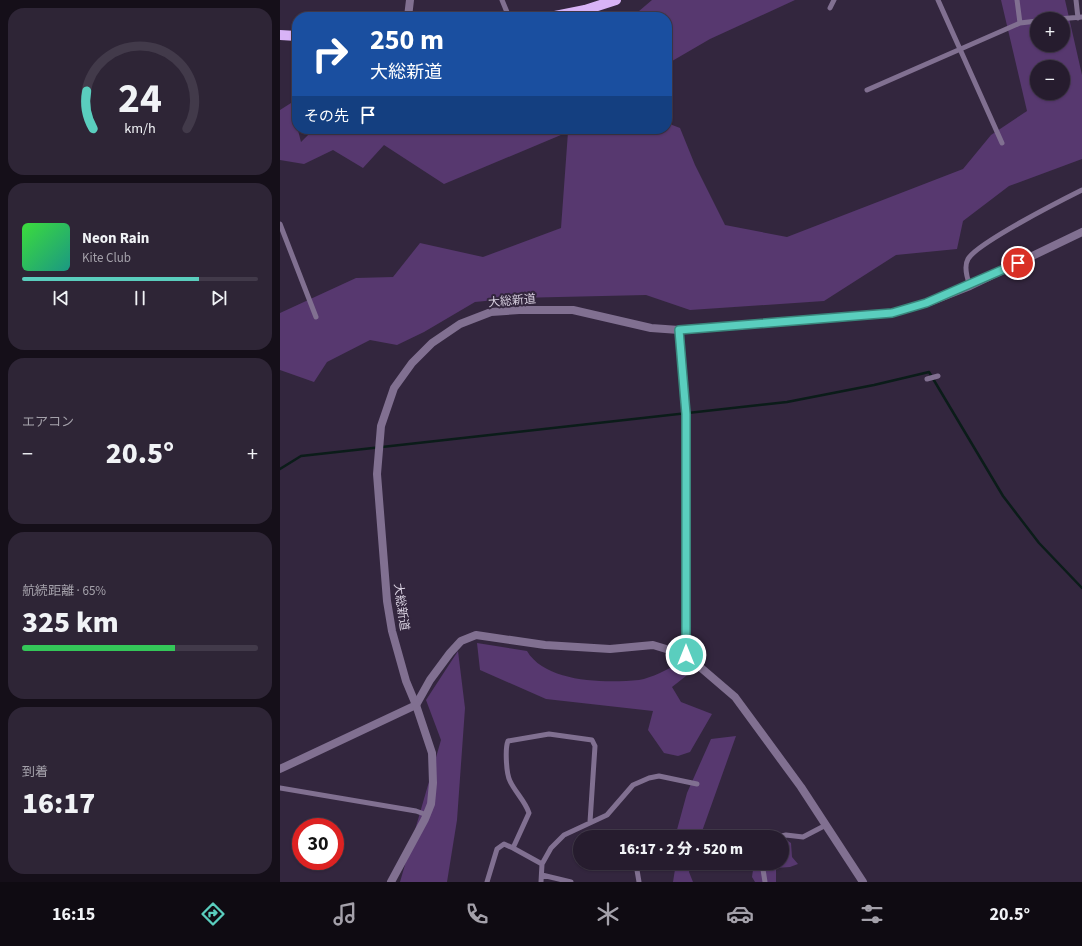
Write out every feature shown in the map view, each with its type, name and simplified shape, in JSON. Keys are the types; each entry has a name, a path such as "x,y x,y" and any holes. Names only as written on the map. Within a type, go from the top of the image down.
{"main road":[{"path":"575,12 616,0"},
{"path":"280,35 292,36"}],"street":[{"path":"409,12 410,0"},
{"name":"大総新道","path":"391,882 427,815 431,804 433,783 432,753 416,705 406,681 392,631 386,600 377,474 381,426 394,388 412,363 432,343 460,324 491,312 519,310 573,310 651,328 679,330 892,313 926,303 970,286 1082,232"},
{"path":"679,330 686,414 686,655"},
{"path":"280,769 416,705 430,680 450,653 461,642 476,635 545,645 610,649 653,646 686,655 735,697 801,787 863,882"}],"lane":[{"path":"502,0 506,12"},
{"path":"830,8 834,0"},
{"path":"938,0 1002,142"},
{"path":"1017,0 1020,22"},
{"path":"1070,18 1080,17 1076,0"},
{"path":"867,90 1020,22 1030,21"},
{"path":"970,286 966,268 967,260 979,248 1060,200 1082,190"},
{"path":"280,224 316,317"},
{"path":"928,379 938,376"},
{"path":"513,848 529,813 527,807 509,780 506,746 508,740 548,734 592,740 595,746 590,822"},
{"path":"541,882 542,864 550,848 564,835 607,815 633,785 649,778 659,776 697,784"},
{"path":"280,788 409,810 427,815"},
{"path":"789,835 803,837 826,825"},
{"path":"487,882 497,849 504,844 542,864"},
{"path":"637,870 639,882"},
{"path":"763,870 765,882"},
{"path":"542,875 571,882"}],"shaded area":[{"path":"652,0 795,0 710,39 672,61 672,12 638,12"},
{"path":"1001,0 1065,0 1068,12 1030,12 1030,52 1070,52 1070,22 1082,75 1082,159 1009,186 963,221 957,249 896,255 824,301 690,310 646,295 516,298 475,302 424,332 397,345 370,340 327,362 314,382 280,370 280,313 356,278 393,277 420,243 483,257 561,228 568,134 672,134 672,125 680,128 695,165 725,225 787,237 963,169 991,135 1027,111"},
{"path":"291,103 292,134 299,134 301,142 309,134 563,134 444,184 384,145 363,168 333,150 304,164 280,160 280,110"},
{"path":"477,643 527,651 536,662 548,669 577,679 594,681 625,681 644,679 679,664 686,676 672,687 681,702 712,714 690,752 678,756 664,753 648,730 653,711 546,699 480,670"},
{"path":"458,651 465,708 457,820 447,882 400,882 441,740 426,700"},
{"path":"736,736 702,830 677,830 687,793 711,739"},
{"path":"789,842 791,843 792,857 798,864 790,867"},
{"path":"675,870 689,870 693,882 673,882"},
{"path":"753,870 776,870 776,882 755,882 752,877"}],"waterway":[{"path":"280,469 301,456 787,402 874,385 929,372 1003,496 1039,543 1082,588"}],"route":[{"path":"686,655 686,414 679,330 719,325 892,313 926,303 970,286 1018,263"}]}
